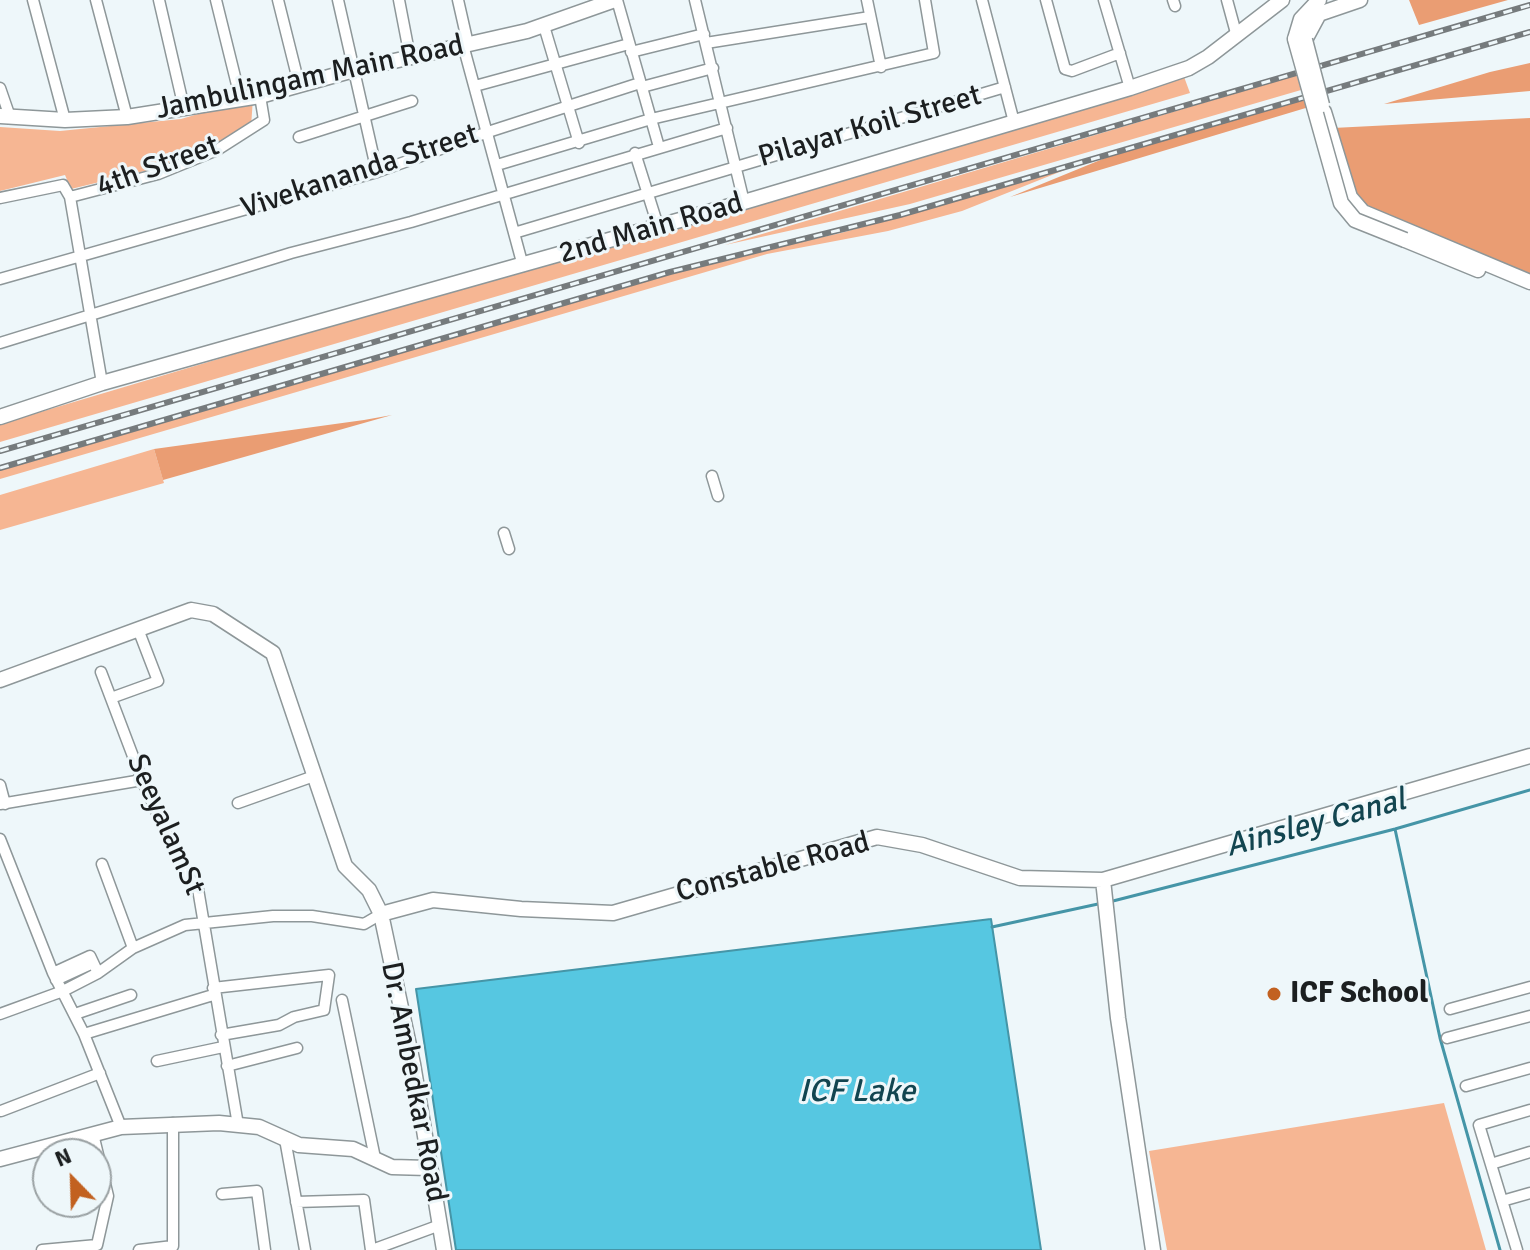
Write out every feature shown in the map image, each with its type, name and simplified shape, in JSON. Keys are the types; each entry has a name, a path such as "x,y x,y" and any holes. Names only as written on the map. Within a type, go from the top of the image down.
{"street":[{"path":"33,0 65,120"},
{"path":"96,0 127,117"},
{"path":"159,0 184,108"},
{"path":"216,0 240,97"},
{"path":"278,0 299,84"},
{"path":"338,0 377,172"},
{"path":"399,0 410,57"},
{"path":"458,0 475,86 523,266"},
{"path":"616,0 659,147"},
{"name":"Jambulingam Main Road","path":"5,116 65,120 127,117 260,96 354,70 544,26 577,7 616,0"},
{"path":"695,0 744,202"},
{"path":"867,0 881,67"},
{"path":"497,165 651,119 935,52 925,0"},
{"path":"982,0 1014,122"},
{"path":"1046,0 1065,69 1072,71 1120,53"},
{"path":"1104,0 1130,88"},
{"path":"1227,0 1236,33"},
{"name":"2nd Main Road","path":"0,417 102,383 523,266 1130,88 1189,68 1282,0"},
{"path":"1319,0 1301,19 1300,39 1341,203 1355,220 1402,233 1530,282"},
{"path":"1300,39 1319,14 1360,0"},
{"path":"475,86 630,48 870,17"},
{"path":"544,26 579,143"},
{"path":"1300,39 1354,203 1363,212 1402,233 1530,291"},
{"name":"Vivekananda Street","path":"0,279 377,172 488,132 641,85 713,68"},
{"name":"Pilayar Koil Street","path":"514,233 1005,87"},
{"path":"0,88 5,116"},
{"name":"4th Street","path":"70,197 158,174 217,150 264,120 260,96"},
{"path":"299,137 412,101"},
{"path":"0,343 727,128"},
{"path":"635,153 658,226"},
{"path":"0,198 63,185 70,197 102,383"},
{"path":"712,476 718,496"},
{"path":"504,533 509,549"},
{"path":"0,680 191,610 213,614 273,653 345,866 369,890 381,914 364,924 312,916 204,921 170,930 96,968 63,991 0,1014"},
{"path":"111,698 158,681 138,629"},
{"path":"0,671 70,647 103,642"},
{"name":"SeeyalamSt","path":"101,672 142,780 183,870 198,889 238,1125"},
{"name":"Constable Road","path":"381,914 433,900 521,909 613,913 877,837 922,845 1020,878 1103,880 1530,756"},
{"path":"238,803 314,776"},
{"path":"0,785 3,804 142,780"},
{"path":"0,839 54,976 84,1034 121,1127"},
{"path":"102,864 133,948"},
{"path":"1103,880 1124,1062 1153,1250"},
{"name":"Dr. Ambedkar Road","path":"381,914 413,1064 444,1250"},
{"path":"54,976 90,956 96,968"},
{"path":"84,1034 213,991 329,975 324,1010 157,1061"},
{"path":"1450,1009 1530,987"},
{"path":"75,1014 131,995"},
{"path":"342,1000 375,1158"},
{"path":"1447,1038 1530,1016"},
{"path":"227,1066 297,1048"},
{"path":"1466,1086 1530,1068"},
{"path":"1,1111 100,1073"},
{"path":"1517,1250 1479,1125 1530,1110"},
{"path":"0,1159 121,1127 173,1123 259,1127 299,1145 353,1149 392,1167 428,1168"},
{"path":"139,1250 173,1246 173,1123"},
{"path":"42,1250 101,1248 108,1196 93,1134"},
{"path":"285,1139 289,1178 305,1250"},
{"path":"1491,1164 1530,1152"},
{"path":"222,1194 257,1191 265,1250"},
{"path":"1502,1201 1530,1193"},
{"path":"296,1202 364,1200 371,1250 440,1225"}],"shaded area":[{"path":"1409,0 1508,0 1419,25"},
{"path":"1530,63 1530,91 1384,104 1490,72"},
{"path":"1183,74 1190,93 0,442 0,424 423,298 601,250"},
{"path":"1297,75 1301,90 910,204 725,245"},
{"path":"253,98 251,127 161,167 71,189 65,175 0,191 0,127 60,131 181,119"},
{"path":"1306,99 1309,107 1010,197 1110,156"},
{"path":"1530,118 1530,275 1366,208 1357,197 1333,128"},
{"path":"1067,169 962,211 888,231 767,254 0,479 0,470 711,262 841,233"},
{"path":"392,415 163,480 154,449 364,420"},
{"path":"154,449 164,483 0,530 0,495"},
{"path":"1444,1103 1486,1250 1167,1250 1149,1151"}],"water":[{"name":"ICF Lake","path":"991,919 1041,1250 456,1250 416,989"}],"waterway":[{"name":"Ainsley Canal","path":"1113,901 1395,829 1530,790"},
{"path":"1395,829 1440,1038 1500,1250"},
{"name":"Ainsley Canal","path":"992,927 1098,904"}],"railway":[{"path":"0,451 1530,5"},
{"path":"0,468 670,272 900,215 1530,32"}],"place":[{"name":"ICF School","path":"1274,994"}]}
